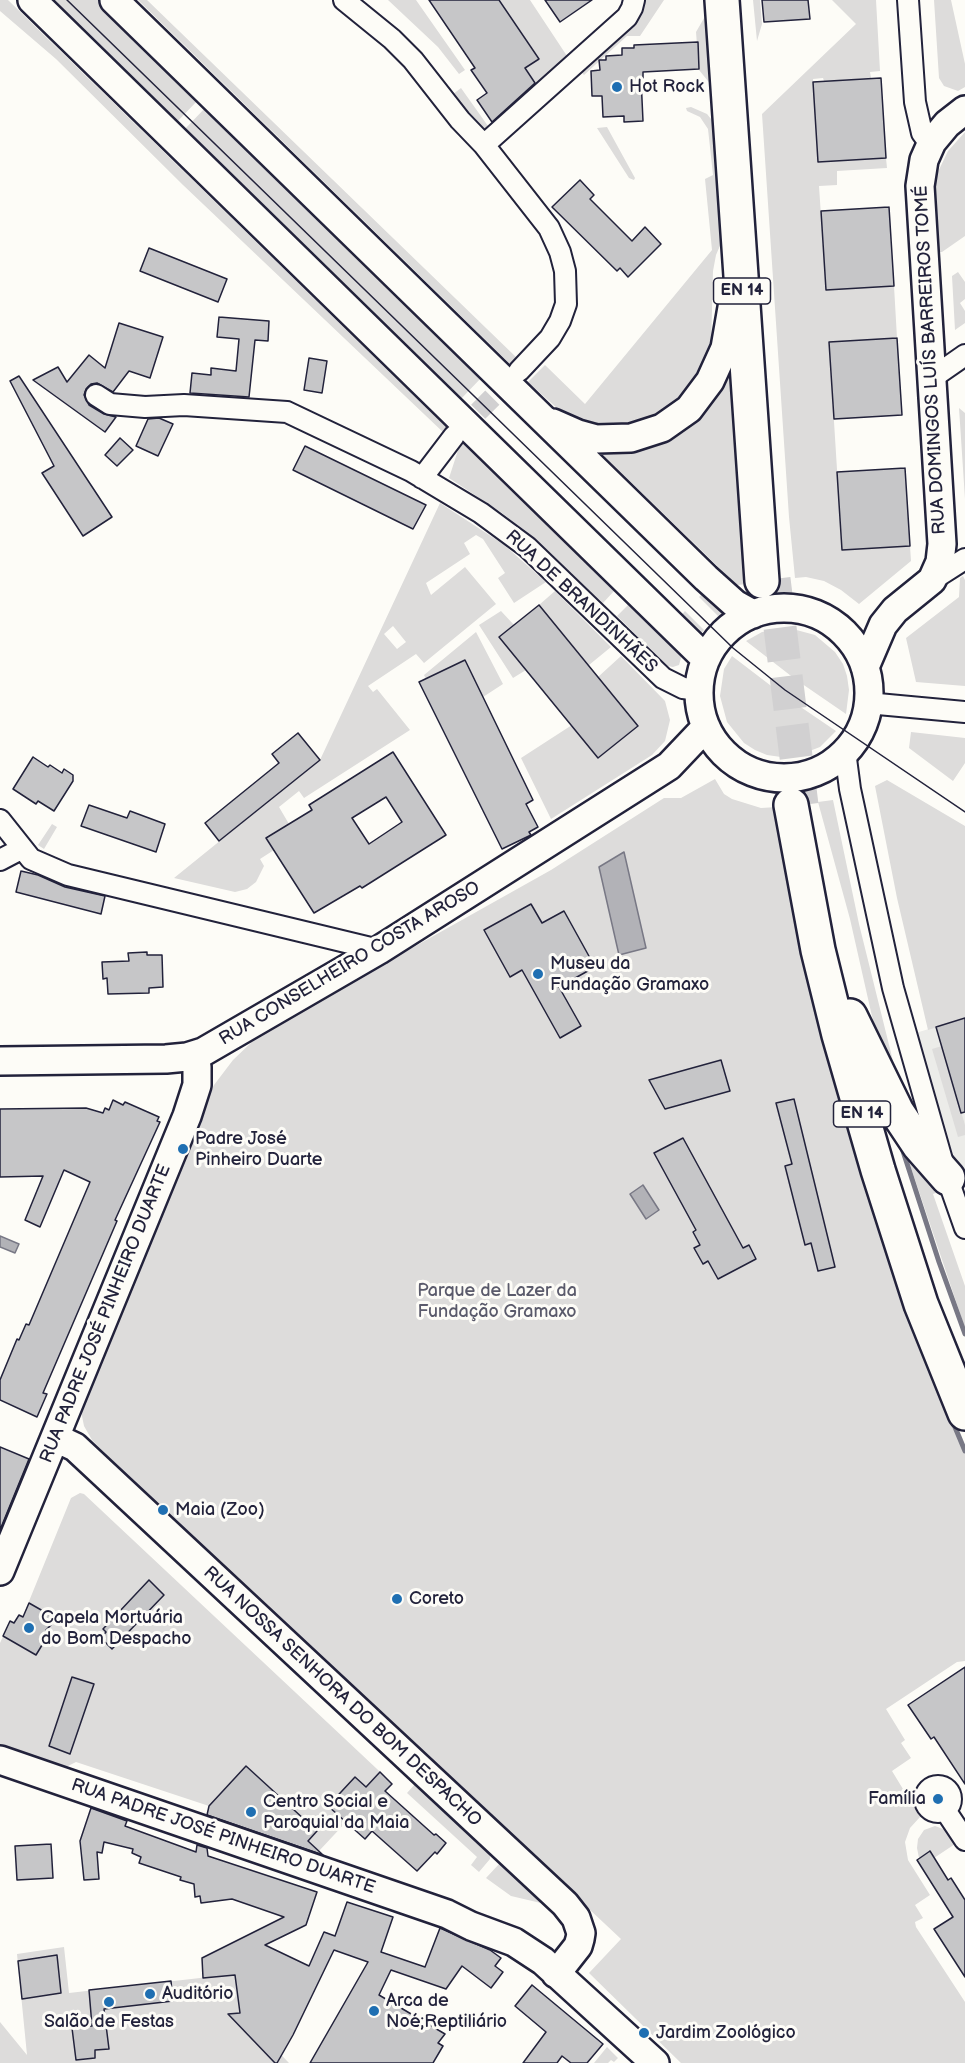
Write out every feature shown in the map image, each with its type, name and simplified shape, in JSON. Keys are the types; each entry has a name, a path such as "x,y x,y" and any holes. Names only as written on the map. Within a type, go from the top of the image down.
{"highway":[{"name":"EN 14","path":"722,0 741,275 768,580 732,0"},
{"name":"EN 14","path":"965,1386 935,1309 898,1201 875,1124 841,995 797,805 818,950 842,1046 878,1170 921,1304 965,1413"},
{"path":"841,995 897,1112 919,1145 948,1178"}],"main road":[{"path":"32,0 706,658"},
{"path":"114,0 726,597 753,614"},
{"path":"931,145 947,124 965,110"},
{"name":"RUA DOMINGOS LUÍS BARREIROS TOMÉ","path":"931,145 922,166 920,186 942,544 940,562 932,580"},
{"path":"543,419 578,434 596,438 632,438 662,428 689,409 710,381 725,348 731,304 741,275"},
{"path":"864,667 883,625 895,610 932,580"},
{"path":"777,608 802,610 830,622 838,627 854,645 864,667 868,688 863,722 845,751 835,760 814,772 786,778 756,773 721,750 706,727 700,709 699,690 701,672 706,658 726,631 753,614 777,608"},
{"path":"830,622 867,620 895,610"},
{"name":"RUA CONSELHEIRO COSTA AROSO","path":"0,1061 166,1059 194,1055 229,1038 379,950 669,766 706,727"},
{"name":"RUA CONSELHEIRO COSTA AROSO","path":"669,766 721,750"},
{"name":"RUA PADRE JOSÉ PINHEIRO DUARTE","path":"0,1571 187,1116 197,1085 194,1055"},
{"name":"RUA NOSSA SENHORA DO BOM DESPACHO","path":"56,1438 75,1448 566,1904 576,1918 581,1933 578,1946 556,1974"},
{"name":"RUA PADRE JOSÉ PINHEIRO DUARTE","path":"0,1760 447,1914 471,1926 514,1942 533,1953 655,2063"}],"street":[{"path":"344,0 392,39 413,60 549,228 560,252 565,271 566,304 561,321 550,338 519,371"},
{"path":"484,145 627,17 634,0"},
{"path":"908,0 915,102 922,133 931,145"},
{"path":"932,378 965,355"},
{"name":"RUA DE BRANDINHÃES","path":"96,395 110,404 145,407 184,405 287,412 423,478 490,520 527,547 663,678 683,688 699,690"},
{"path":"423,478 454,436"},
{"path":"932,580 965,559"},
{"path":"867,703 965,712"},
{"path":"845,751 850,789 893,988 948,1178 965,1228"},
{"path":"0,820 31,859 68,875 379,950"},
{"path":"0,860 21,849"},
{"path":"945,1810 965,1840"}],"shaded area":[{"path":"624,852 646,948 619,955 599,867"},
{"path":"965,1018 965,1176 950,1180 909,1035"},
{"path":"643,1185 659,1210 646,1219 630,1194"},
{"path":"0,1236 19,1244 15,1253 0,1247"}],"green space":[{"path":"0,0 8,0 449,430 445,434 183,185 56,59 0,11"},
{"path":"48,0 98,0 199,99 176,123"},
{"path":"138,0 147,0 517,358 511,365 506,360"},
{"path":"388,0 416,0 465,70 459,74 438,47"},
{"path":"499,0 530,0 567,56 535,84 525,68 539,58"},
{"path":"639,0 664,0 640,36 627,36 584,75 577,67"},
{"path":"753,0 760,0 762,24 757,41"},
{"path":"832,0 876,0 880,71 870,72 871,78 824,81 823,78 813,79 818,162 886,158 887,168 837,171 837,185 819,186 826,290 894,286 897,338 829,342 842,549 910,546 911,561 859,604 841,590 824,581 806,577 795,578 762,114 856,24"},
{"path":"934,0 951,0 965,64 965,87 958,91 944,86 939,78"},
{"path":"707,13 712,86 699,70 696,32"},
{"path":"461,88 488,126 481,133 448,98"},
{"path":"207,106 482,377 460,400 183,131"},
{"path":"691,107 707,114 715,124 725,234 716,255 713,271 711,348 697,383 665,413 612,431 590,425 558,409 528,382 545,365 585,404 712,250 705,179 713,175 708,129 700,117 687,111 686,108"},
{"path":"607,127 634,180 629,178 597,128"},
{"path":"965,132 965,236 942,252 935,252 933,190 935,178 948,151"},
{"path":"958,272 965,282 965,299 960,303 965,311 965,323 955,330 952,276"},
{"path":"729,370 732,371 748,584 737,585 599,451 622,447"},
{"path":"959,408 965,413 965,499"},
{"path":"461,441 614,591 603,603 525,531 449,478"},
{"path":"440,503 503,544 546,582 514,603 498,578 505,573 483,539 476,535 464,543 470,554 426,583 431,595 465,567 496,604 424,663 416,654 368,686 373,692 377,689 410,730 304,798 299,791 279,807 289,824 267,838 274,850 260,859 264,866 256,882 247,889 235,892 174,878 320,760","holes":["393,626 406,642 397,649 384,634"]},
{"path":"963,576 965,580 965,686 916,682 906,638 959,597 960,578"},
{"path":"555,591 611,647 589,665 539,605"},
{"path":"705,591 725,610 718,616 699,597"},
{"path":"628,605 679,653 681,658 679,665 668,666 617,616"},
{"path":"501,611 514,625 526,670 513,678 479,625"},
{"path":"685,611 704,630 698,637 679,618"},
{"path":"789,628 815,635 835,652 843,664 849,690 846,714 795,679 746,641 762,632"},
{"path":"476,632 503,684 483,697 465,660 426,679 424,675"},
{"path":"621,656 665,701 670,720 665,741 652,755 551,819 521,758 572,725 599,758 638,727 598,677"},
{"path":"732,656 783,695 836,731 820,747 794,757 767,755 744,743 727,722 720,696 724,669"},
{"path":"911,732 965,738 965,763 953,781 909,748"},
{"name":"Parque de Lazer da Fundação Gramaxo","path":"715,779 724,794 732,799 761,808 777,807 800,948 839,1098 875,1215 914,1328 965,1454 965,1661 957,1662 886,1709 905,1740 901,1743 911,1758 892,1771 920,1817 910,1828 905,1842 908,1860 930,1895 915,1905 923,1918 915,1922 916,1927 965,2002 965,2063 681,2063 589,1973 621,1939 115,1464 92,1440 84,1426 81,1411 81,1401 205,1102 214,1085 233,1060 256,1038 289,1017 551,870 664,798 681,798"},
{"path":"887,780 965,826 965,1018 928,1030 897,898 875,786"},
{"path":"833,800 859,924 893,1061 905,1101 915,1099 926,1139 885,1067 850,919 818,802"},
{"path":"52,824 57,827 44,849 38,845"},
{"path":"942,1046 965,1125 965,1135 958,1137 932,1049"},
{"path":"899,1132 943,1190 933,1194 965,1286 965,1328"},
{"path":"80,1493 84,1494 393,1784 383,1795 376,1790 319,1851 299,1831 246,1766 209,1806 76,1762 64,1768 0,1747 0,1643 10,1621 14,1623 19,1615 23,1616 71,1498"},
{"path":"416,1783 490,1854 490,1859 479,1872 471,1865 477,1857 407,1793"},
{"path":"935,1826 946,1830 955,1844 934,1858 930,1851 919,1858 918,1839 924,1830"},
{"path":"500,1863 545,1904 511,1896 486,1878"},
{"path":"64,1947 69,1993 235,1974 241,2013 289,2063 0,2063 0,2022 27,2055 17,1954"},
{"path":"607,2047 618,2058 614,2062 611,2060 608,2063 594,2063"}],"building":[{"path":"429,0 499,0 539,59 525,68 535,83 492,122 477,100 487,93 471,70 475,68"},
{"path":"545,0 592,0 560,22"},
{"path":"762,0 808,0 810,19 764,22"},
{"path":"698,42 699,69 643,72 643,78 641,78 643,121 624,122 624,116 603,117 602,96 592,96 591,71 600,70 599,60 606,60 606,56 622,55 622,48 634,48 634,45"},
{"path":"881,78 886,158 818,162 813,82"},
{"path":"580,180 594,195 590,199 632,241 645,227 661,244 628,277 620,268 617,271 552,207"},
{"path":"889,207 894,286 826,290 821,211"},
{"path":"149,248 227,279 218,302 140,271"},
{"path":"219,317 269,321 268,341 255,340 249,397 190,393 192,373 211,375 211,368 236,371 239,339 217,337"},
{"path":"119,323 163,337 150,378 129,371 113,392 97,383 91,384 86,389 84,395 89,405 104,414 116,417 105,432 33,380 58,367 67,382 89,355 105,368"},
{"path":"897,338 902,415 834,419 829,342"},
{"path":"309,358 327,361 322,393 304,390"},
{"path":"19,376 112,517 83,536 42,473 54,466 10,381"},
{"path":"159,418 173,424 158,456 136,446 148,419"},
{"path":"120,438 133,450 117,466 105,455"},
{"path":"305,446 426,505 413,529 293,470"},
{"path":"905,468 910,546 842,550 837,472"},
{"path":"539,605 638,726 598,758 499,637"},
{"path":"465,660 533,800 526,804 538,827 529,832 531,835 502,849 419,682"},
{"path":"298,733 320,760 219,841 205,823 279,763 272,754"},
{"path":"393,752 446,835 362,888 360,886 314,913 266,838 312,810 309,805","holes":["386,797 402,822 369,844 352,818"]},
{"path":"33,757 48,767 50,765 62,773 64,769 73,775 73,781 54,811 38,801 36,804 13,789"},
{"path":"89,805 127,818 130,811 165,824 156,852 81,826"},
{"path":"21,871 38,875 65,887 105,896 101,914 16,892"},
{"name":"Museu da Fundação Gramaxo","path":"531,904 542,923 564,911 595,967 559,987 581,1026 560,1038 522,970 510,977 484,930"},
{"path":"147,952 147,955 162,955 163,987 149,988 149,993 108,994 107,978 103,979 102,962 129,961 128,953"},
{"path":"965,1018 965,1112 961,1113 936,1027"},
{"path":"721,1060 730,1091 665,1109 649,1080"},
{"path":"794,1099 835,1267 818,1271 811,1243 805,1245 785,1166 792,1164 776,1103"},
{"path":"113,1100 123,1105 125,1102 159,1117 157,1121 160,1122 115,1220 117,1221 43,1393 47,1394 37,1417 0,1400 0,1380 17,1339 19,1340 26,1324 29,1325 90,1182 64,1170 40,1227 25,1220 43,1176 0,1177 0,1109 86,1108 103,1113 105,1108 109,1110"},
{"path":"683,1138 743,1248 749,1245 756,1259 718,1279 708,1261 703,1264 694,1248 700,1245 693,1232 696,1230 654,1153"},
{"path":"0,1447 29,1459 0,1530"},
{"path":"149,1580 164,1595 112,1649 101,1638 106,1632 103,1629"},
{"name":"Capela Mortuária do Bom Despacho","path":"29,1603 57,1619 46,1630 50,1632 36,1655 3,1636 10,1621 14,1623 19,1615 23,1617"},
{"path":"965,1667 965,1784 934,1737 931,1739 908,1705"},
{"path":"72,1677 94,1684 70,1754 49,1746"},
{"name":"Centro Social e Paroquial da Maia","path":"246,1766 317,1831 308,1841 323,1855 207,1815 209,1806"},
{"path":"380,1772 392,1784 385,1791 446,1843 417,1871 372,1831 365,1839 328,1806 355,1777 366,1787"},
{"path":"91,1808 127,1821 125,1826 196,1852 197,1845 207,1848 208,1856 317,1892 306,1925 265,1945 309,1966 324,1932 335,1936 347,1902 393,1917 381,1952 425,1967 440,1928 490,1950 501,1958 495,1966 503,1972 491,1988 462,1966 446,1989 391,1970 379,1995 445,2034 438,2043 443,2046 433,2063 310,2063 368,1962 334,1950 293,2035 275,2063 228,2014 240,2013 235,1975 203,1978 202,1958 284,1917 232,1899 201,1903 200,1896 195,1897 194,1884 180,1880 181,1877 139,1863 141,1857 132,1853 133,1849 104,1842 102,1853 97,1852 99,1879 84,1880 80,1841"},
{"path":"51,1844 53,1878 17,1880 15,1846"},
{"path":"930,1851 948,1880 951,1878 965,1900 965,1977 934,1929 953,1917 917,1860"},
{"path":"57,1955 61,1993 22,1999 18,1961"},
{"path":"171,1981 173,2001 104,2009 109,2049 95,2050 95,2058 76,2060 72,2028 92,2026 89,1990"},
{"path":"532,1985 603,2044 587,2063 571,2063 562,2056 557,2063 523,2063 546,2032 515,2006"}],"waterway":[{"path":"901,1145 965,1334"},
{"path":"952,1420 965,1451"}],"tunnel":[{"path":"457,433 515,375"},
{"path":"774,579 802,805"}],"tram line":[{"path":"67,0 733,648 785,690 965,812"}],"place":[{"name":"Hot Rock","path":"617,87"},
{"name":"Museu da Fundação Gramaxo","path":"538,974"},
{"name":"Padre José Pinheiro Duarte","path":"183,1149"},
{"name":"Maia (Zoo)","path":"163,1510"},
{"name":"Coreto","path":"397,1599"},
{"name":"Capela Mortuária do Bom Despacho","path":"29,1628"},
{"name":"Família","path":"938,1799"},
{"name":"Centro Social e Paroquial da Maia","path":"251,1812"},
{"name":"Auditório","path":"150,1994"},
{"name":"Salão de Festas","path":"109,2002"},
{"name":"Arca de Noé;Reptiliário","path":"374,2011"},
{"name":"Jardim Zoológico","path":"644,2033"}]}
